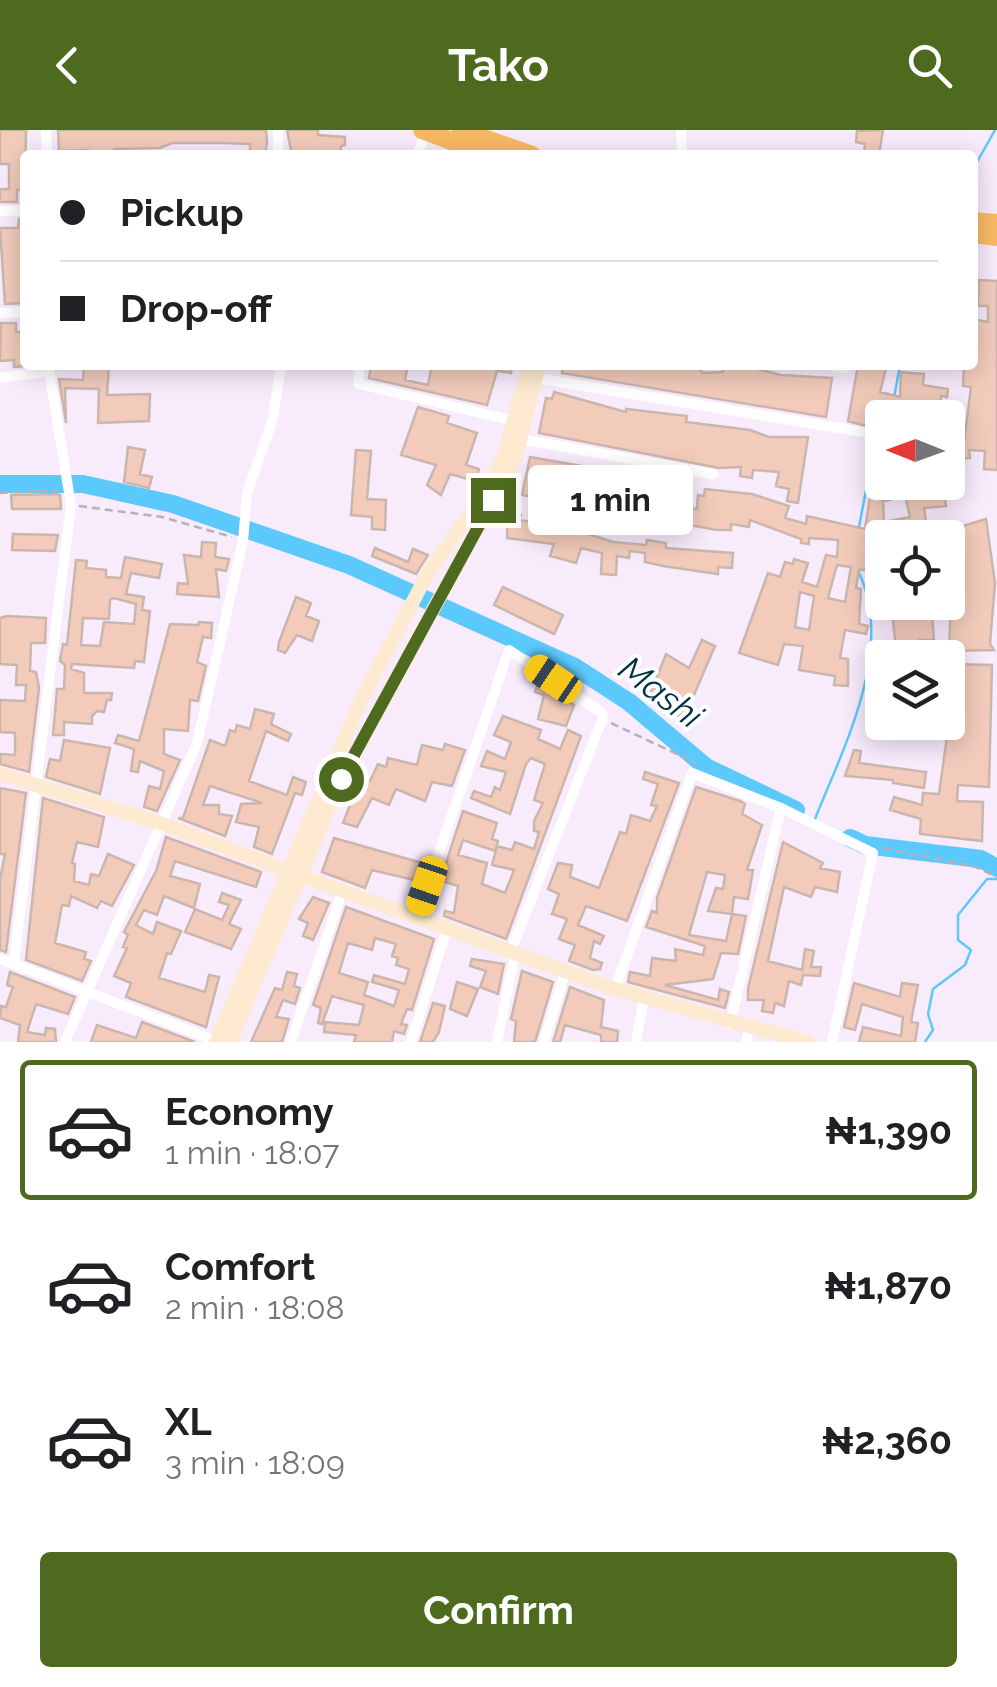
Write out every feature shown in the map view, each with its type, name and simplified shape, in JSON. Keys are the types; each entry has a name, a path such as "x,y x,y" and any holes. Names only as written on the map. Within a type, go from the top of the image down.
{"highway":[{"path":"424,131 475,150"},
{"path":"471,132 519,150"}],"main road":[{"path":"230,1042 360,702 430,572 483,495 504,456 534,370"},
{"path":"216,1041 292,873 515,459 534,370"},
{"path":"0,774 163,824 446,932 730,1024 748,1036 807,1042"}],"street":[{"path":"0,378 38,370"},
{"path":"14,962 71,506 48,370"},
{"path":"65,1042 197,743 243,541 247,494 273,418 281,370"},
{"path":"359,370 358,384 515,421"},
{"path":"539,370 865,432"},
{"path":"521,439 713,474"},
{"path":"416,920 509,650 602,713 513,954 498,1042"},
{"path":"614,989 692,773 780,808 873,853 832,1042"},
{"path":"730,1024 780,808"},
{"path":"291,1042 342,892"},
{"path":"411,1042 446,932"},
{"path":"0,958 216,1041"},
{"path":"544,1042 564,972"},
{"path":"636,1042 644,998"}],"path":[{"path":"0,493 70,490"},
{"path":"71,506 162,517 243,541"},
{"path":"600,718 702,766"},
{"path":"875,846 976,868 997,877"}],"building":[{"path":"0,130 26,130 26,150 20,150 17,202 0,202 0,189 9,189 9,164 0,164"},
{"path":"58,130 266,130 267,142 266,150 250,150 250,144 172,143 160,148 59,150"},
{"path":"287,130 318,130 318,135 345,137 341,150 291,150"},
{"path":"883,130 880,150 864,150 865,144 856,142 857,131"},
{"path":"20,219 20,303 5,304 0,228 18,228"},
{"path":"979,280 997,281 997,470 984,469 985,451 969,450 970,458 965,459 971,387 963,386 964,370 978,370 978,320 988,322 988,306 978,306"},
{"path":"1,323 16,323 16,332 20,332 20,366 14,367 14,360 0,361"},
{"path":"84,370 109,370 107,395 150,394 149,421 98,423 99,389 65,388 66,423 59,379 83,380"},
{"path":"370,370 407,370 405,380 428,385 431,370 511,370 497,371 487,405 369,378"},
{"path":"761,370 832,378 826,417 562,373"},
{"path":"857,370 886,370 880,392 900,397 901,372 924,374 923,385 948,389 947,397 941,396 941,400 865,400 865,426 848,421"},
{"path":"554,392 626,412 687,416 686,422 750,430 769,437 808,437 798,503 787,501 789,489 776,486 779,472 753,470 752,478 740,476 741,467 719,468 539,433 546,398 552,399"},
{"path":"418,407 449,416 447,423 477,433 466,465 479,469 475,481 450,474 441,495 427,485 436,465 401,455"},
{"path":"128,447 145,450 140,474 152,477 149,488 124,482"},
{"path":"356,450 371,451 367,499 386,500 385,530 372,529 372,517 351,515"},
{"path":"530,457 685,484 683,508 697,509 698,495 704,496 705,489 752,494 789,506 785,518 806,524 807,516 865,529 865,569 859,570 856,588 861,589 859,624 868,626 866,634 845,630 840,658 848,659 848,686 834,685 835,676 799,670 803,646 784,644 778,665 739,653 768,573 780,577 785,562 793,564 794,559 808,563 802,582 817,587 826,555 837,557 838,540 809,538 809,544 801,543 801,539 750,520 749,527 731,524 731,530 522,495","holes":["837,565 851,567 845,602 828,598","800,592 814,596 809,630 795,627"]},
{"path":"11,495 60,495 61,509 12,509"},
{"path":"870,500 890,500 883,501 884,520 866,520"},
{"path":"906,500 945,500 946,506 924,508 926,520 894,520 910,517"},
{"path":"508,511 521,515 519,520 583,529 582,532 613,542 646,545 647,540 666,543 666,548 733,553 732,568 718,567 718,574 663,566 645,562 645,553 630,551 629,558 617,556 616,575 601,574 602,553 581,548 576,563 550,556 554,544 507,538"},
{"path":"986,519 995,583 990,644 994,650 965,651 965,640 949,640 950,620 965,620 965,525"},
{"path":"13,534 58,535 55,551 12,550"},
{"path":"202,542 216,543 215,557 229,559 226,571 216,569 219,597 177,594 178,583 188,584 184,555 201,557"},
{"path":"375,548 408,562 413,549 428,555 416,574 372,556"},
{"path":"125,557 162,564 159,578 131,573 126,594 144,597 142,610 150,611 144,662 135,661 134,668 72,664 71,669 84,673 84,693 112,693 111,700 107,700 104,712 97,711 92,716 92,724 64,722 64,735 53,735 57,689 64,689 65,665 60,661 63,644 67,645 76,560 87,561 86,568 106,570 106,577 121,578","holes":["114,598 136,604 134,624 104,622 100,646 81,645 83,618 109,619 110,600"]},
{"path":"503,587 563,615 554,634 494,605"},
{"path":"296,597 311,603 306,616 319,621 312,641 297,635 285,653 278,650 279,642"},
{"path":"0,618 46,618 45,643 31,643 30,671 36,672 39,688 29,772 0,764 0,754 15,755 15,733 0,732 0,700 25,701 26,685 16,685 17,665 0,664"},
{"path":"893,620 932,620 934,640 895,640"},
{"path":"212,623 211,638 203,637 197,662 206,666 198,701 190,700 188,731 164,729 164,754 180,760 157,811 144,807 149,786 160,789 164,771 140,761 138,772 131,771 134,749 115,743 118,735 139,741 170,624"},
{"path":"702,640 715,646 684,718 660,708 662,703 649,697 666,654 689,668"},
{"path":"965,664 992,665 989,787 958,785 957,801 983,802 982,841 920,834 921,819 890,810 894,797 922,805 923,793 939,794 946,740 965,740"},
{"path":"538,684 574,705 566,726 538,719 544,695 535,692"},
{"path":"255,709 274,714 271,724 291,734 288,741 266,731 249,781 287,795 293,777 306,782 302,795 295,793 272,854 254,847 259,827 236,822 241,804 262,803 210,786 203,805 219,805 219,814 232,816 225,836 178,818 183,818 210,740 225,746 230,730 235,732 237,725 250,729"},
{"path":"503,716 541,730 538,739 560,749 568,730 581,736 506,939 444,916 445,911 454,913 458,886 445,882 447,876 442,875 463,811 497,823 492,839 498,841 495,851 463,840 458,855 487,863 482,884 505,893 514,870 492,865 497,846 512,850 515,842 534,849 539,832 534,831 534,821 543,803 534,800 545,764 531,758 526,764 510,814 471,798 474,791 491,797 495,787 500,790 506,772 481,766 487,751 505,759 511,742 494,735"},
{"path":"64,740 110,748 100,794 46,777 50,759 60,761"},
{"path":"445,744 465,750 452,786 432,782 425,801 396,789 389,805 372,798 357,827 343,823 361,777 370,781 378,764 386,767 388,758 417,765 422,745 443,750"},
{"path":"854,750 861,751 859,763 926,772 924,788 893,780 845,776"},
{"path":"645,772 679,783 627,921 586,906 578,925 604,936 600,944 594,941 590,958 602,963 600,969 593,970 569,961 575,945 559,939 567,919 552,914 559,894 548,889 558,863 572,865 570,877 599,888 620,832 626,834 631,815 650,821 657,806 651,805 658,784 643,779"},
{"path":"696,787 745,804 742,814 762,825 747,870 753,870 748,899 734,897 732,914 746,916 738,954 721,953 713,979 665,985 718,1000 720,989 729,992 725,1008 628,982 630,972 650,976 652,958 676,961 675,949 703,955 705,946 646,927 652,911 657,913 657,898","holes":["707,872 725,875 723,889 716,888 708,911 732,914 726,941 689,935"]},
{"path":"0,788 26,793 6,952 0,950 0,879 5,854 0,854"},
{"path":"43,798 104,817 98,847 77,842 72,863 74,881 89,885 91,874 99,876 108,854 134,865 112,906 101,901 97,908 71,896 69,906 62,905 55,943 86,952 84,959 91,961 82,981 26,960"},
{"path":"166,837 261,872 256,887 175,861 170,876 200,884 194,908 164,896 157,915 144,910 136,925 153,934 157,922 181,931 171,954 167,953 159,978 205,992 209,975 219,977 206,1027 126,997 131,983 114,976 127,948 123,947 128,935 124,932 156,871"},
{"path":"334,838 422,863 418,881 372,870 365,888 322,872"},
{"path":"783,842 823,863 820,868 840,872 837,892 815,887 811,897 784,887 768,961 802,970 805,949 814,951 811,967 821,967 820,976 803,975 801,985 789,981 784,1006 775,1003 773,1013 762,1011 764,1000 748,1000 748,989"},
{"path":"222,893 241,900 229,924 241,929 231,949 185,932 195,909 222,920 229,905 219,902"},
{"path":"313,897 329,903 313,940 303,936 308,923 299,919"},
{"path":"346,907 434,939 412,1010 407,1009 401,1024 407,1025 404,1034 394,1031 392,1042 354,1042 356,1035 324,1032 325,1022 359,1025 364,1005 332,996 322,1024 318,1023 321,1008 313,1005","holes":["375,938 396,944 392,956 398,958 396,965 409,969 405,984 374,975 372,982 399,990 394,1006 364,995 368,982 339,973 348,943 372,950"]},
{"path":"472,959 504,964 498,994 480,987 486,971 470,966"},
{"path":"522,971 553,982 535,1042 514,1042 516,1021 511,1019"},
{"path":"10,972 75,997 68,1014 36,1004 27,1032 45,1035 46,1028 55,1029 56,1042 18,1042 20,1025 0,1018 1,1006 6,1007 13,987 7,985"},
{"path":"287,972 297,974 294,986 300,988 295,1004 283,1000 276,1017 289,1019 282,1042 251,1042 275,988 282,990"},
{"path":"457,982 478,989 467,1016 450,1009"},
{"path":"854,983 900,997 902,983 918,985 911,1022 918,1023 915,1042 859,1042 863,1027 901,1036 903,1017 862,1004 855,1030 844,1027"},
{"path":"570,987 604,1000 601,1027 618,1031 617,1042 601,1042 601,1035 565,1025 560,1042 553,1042"},
{"path":"433,1003 445,1006 439,1032 433,1042 420,1042"},
{"path":"142,1022 195,1042 91,1042 97,1025 136,1038"}],"waterway":[{"path":"978,160 995,130"},
{"path":"894,398 899,370"},
{"name":"Mashi","path":"0,484 83,484 173,504 349,565 575,667 629,702 706,767 796,810"},
{"path":"859,527 865,495"},
{"path":"815,819 852,728 869,663 868,599 857,569"},
{"name":"Mashi","path":"850,838 865,845 981,859 997,868"},
{"path":"925,1042 933,1030 928,1014 933,989 965,965 971,950 958,940 958,915 987,879 997,879"}],"route":[{"path":"341,779 493,500"}]}
